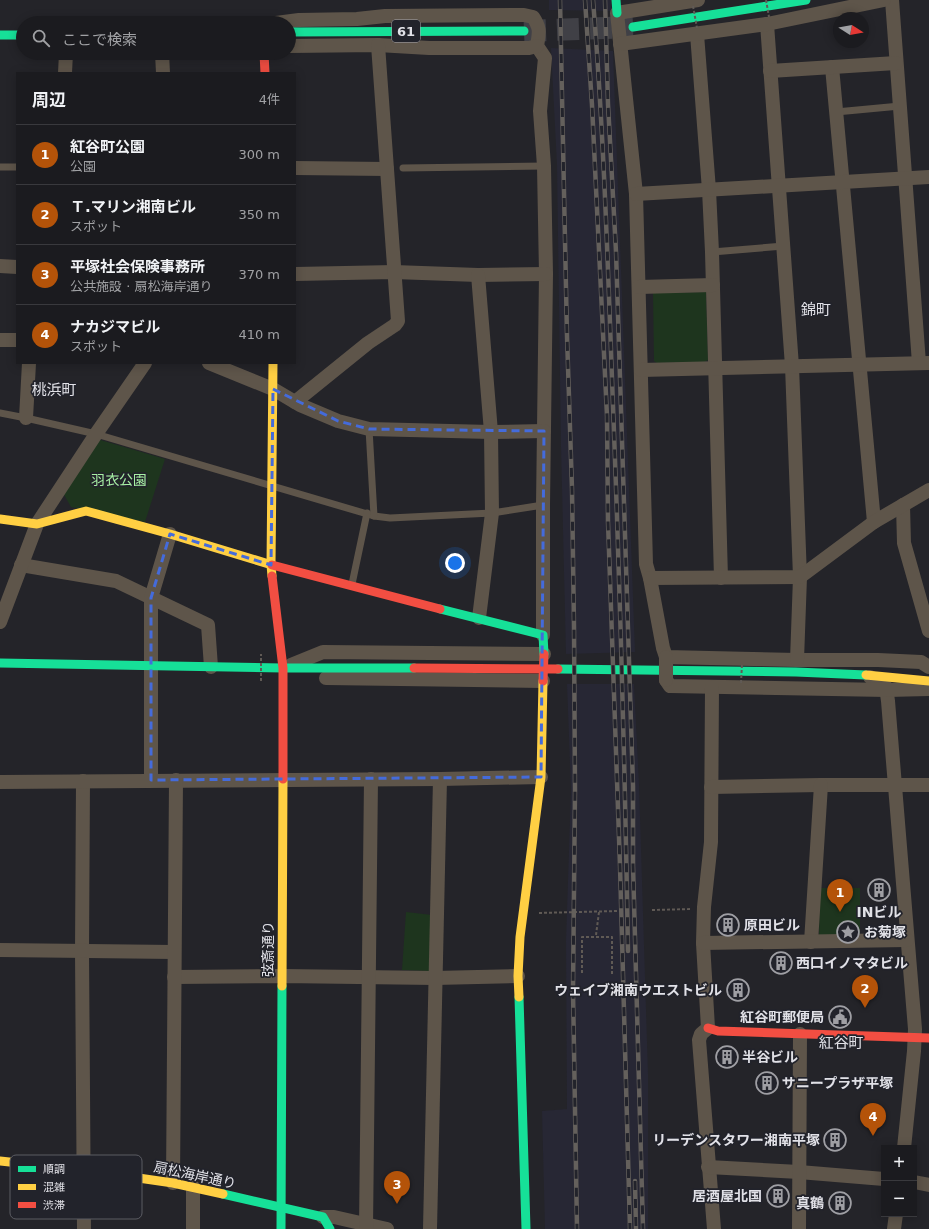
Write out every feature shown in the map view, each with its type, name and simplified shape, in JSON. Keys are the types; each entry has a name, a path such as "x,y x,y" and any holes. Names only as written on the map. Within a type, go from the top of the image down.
{"street":[{"path":"633,27 806,0"},
{"path":"620,44 884,0"},
{"path":"641,370 924,363 905,178 892,0"},
{"path":"696,3 616,6 636,194 646,564 650,578 661,640 666,657 666,680 670,686 887,690 929,689"},
{"path":"296,20 357,19 385,16 524,14 533,17 540,31 537,46 545,58 540,111 544,166 546,274 543,505 544,654 541,776 521,929 518,976 526,1229"},
{"path":"768,20 770,71 792,366 800,577 797,660"},
{"name":"61","path":"296,32 524,30"},
{"path":"697,31 709,190 712,252 714,368 721,578"},
{"path":"0,35 16,36"},
{"path":"296,46 378,45 429,48 529,48 537,46"},
{"path":"295,402 368,343 395,325 398,321 378,45"},
{"path":"65,72 66,60"},
{"path":"162,60 163,72"},
{"path":"265,60 266,72"},
{"path":"770,71 896,63"},
{"path":"832,67 874,522"},
{"path":"296,168 387,169"},
{"path":"636,194 929,177"},
{"path":"0,266 16,267"},
{"path":"296,274 394,272 478,275 546,274"},
{"path":"478,275 491,432 492,513 479,618"},
{"path":"639,287 713,285"},
{"path":"0,340 16,340"},
{"path":"26,418 29,364"},
{"path":"0,622 5,594 21,565 37,524 144,364"},
{"path":"211,364 273,389 295,402 338,421 369,429 491,432 544,431"},
{"name":"弦斎通り","path":"273,364 271,566 283,668 281,1229"},
{"path":"650,578 800,577 874,522 929,490"},
{"path":"903,505 904,543 929,631"},
{"path":"0,519 37,524 86,511 170,534 271,566 543,635"},
{"path":"150,780 151,598 170,534"},
{"path":"21,565 116,581 208,625 211,667"},
{"path":"283,668 323,652 544,654"},
{"path":"666,657 878,660 922,662 929,667"},
{"path":"0,664 788,672 866,675 929,681"},
{"path":"866,675 929,667"},
{"path":"283,668 307,678 543,681"},
{"path":"866,675 885,686 887,690 896,785 915,1038 904,1145"},
{"path":"708,1028 703,943 704,907 711,842 712,687"},
{"path":"0,782 440,779 541,776"},
{"path":"366,1227 370,978 371,779"},
{"path":"430,1229 440,779"},
{"path":"173,1183 176,780"},
{"path":"82,781 83,1155"},
{"path":"812,942 821,785"},
{"path":"711,787 929,785"},
{"path":"703,943 907,940"},
{"path":"0,950 174,952"},
{"path":"174,977 282,976 435,978 518,976"},
{"path":"708,1028 718,1031 929,1038"},
{"path":"708,1028 701,1034 699,1040 714,1229"},
{"path":"799,1229 800,1034"},
{"name":"扇松海岸通り","path":"0,1161 10,1162"},
{"path":"708,1167 881,1179"},
{"name":"扇松海岸通り","path":"142,1179 173,1183 281,1208 326,1223"},
{"path":"917,1183 929,1185"},
{"path":"193,1188 193,1229"},
{"path":"326,1223 334,1217 366,1227 387,1229"},
{"path":"894,1229 896,1217"},
{"path":"84,1219 84,1229"}],"lane":[{"path":"836,112 900,106"},
{"path":"403,168 544,166"},
{"path":"0,167 16,167"},
{"path":"712,252 784,246"},
{"path":"0,413 96,434 374,516 390,518 492,513 543,505"},
{"path":"369,429 374,516"},
{"path":"352,586 366,513"}],"path":[{"path":"766,0 768,20"},
{"path":"696,3 697,31"},
{"path":"261,654 261,680"},
{"path":"742,664 742,683"},
{"path":"652,910 692,909"},
{"path":"533,913 617,911"},
{"path":"596,935 598,912"},
{"path":"582,973 582,937 612,937 612,976"}],"highlighted area":[{"path":"273,389 338,421 369,429 544,431 541,777 151,780 151,598 170,534 271,565"}],"shaded area":[{"path":"549,0 611,0 612,11 549,10"},
{"path":"551,48 613,51 635,652 566,654 557,165"},
{"path":"567,684 634,684 639,784 648,1074 648,1229 545,1229 542,1111 567,1109 566,941 571,790"}],"green space":[{"path":"706,292 708,360 704,362 657,363 654,361 653,293"},
{"name":"羽衣公園","path":"97,439 165,459 145,522 71,507 62,491"},
{"path":"820,888 860,888 860,935 819,935"},
{"path":"406,912 432,915 429,971 402,970"}],"tunnel":[{"path":"524,31 633,27"}],"railway":[{"path":"560,0 574,627 575,790 573,990 577,1229"},
{"path":"585,0 592,105 607,416 608,522 620,866 630,1229"},
{"path":"593,0 603,152 618,542 628,951"},
{"path":"605,0 608,104 616,252 633,786 633,865 643,1229"},
{"path":"635,1181 636,1229"}],"traffic: fast":[{"path":"616,0 617,13"},
{"path":"633,27 806,0"},
{"path":"296,32 524,31"},
{"path":"0,35 16,35"},
{"path":"440,609 543,635 544,654"},
{"path":"0,663 283,668 414,668"},
{"path":"558,669 796,672 866,675"},
{"path":"281,1229 282,986"},
{"path":"519,997 526,1229"},
{"path":"223,1194 323,1217 330,1229"}],"traffic: slow":[{"path":"272,576 273,364"},
{"path":"0,519 37,524 86,511 170,534 272,565"},
{"path":"866,675 929,681"},
{"path":"519,997 518,976 520,937 541,777 543,681"},
{"path":"282,986 283,779"},
{"path":"0,1161 10,1162"},
{"path":"142,1179 173,1183 223,1194"}],"traffic: jam":[{"path":"264,60 265,72"},
{"path":"272,565 440,609"},
{"path":"272,576 283,668 283,779"},
{"path":"543,681 544,654"},
{"path":"414,668 558,669"},
{"path":"708,1028 718,1031 929,1038"}],"place":[{"name":"INビル","path":"879,890"},
{"name":"紅谷町公園","path":"840,912"},
{"name":"原田ビル","path":"728,925"},
{"name":"お菊塚","path":"848,932"},
{"name":"西口イノマタビル","path":"781,963"},
{"name":"ウェイブ湘南ウエストビル","path":"738,990"},
{"name":"Ｔ.マリン湘南ビル","path":"865,1008"},
{"name":"紅谷町郵便局","path":"840,1017"},
{"name":"半谷ビル","path":"727,1057"},
{"name":"サニープラザ平塚","path":"767,1083"},
{"name":"ナカジマビル","path":"873,1136"},
{"name":"リーデンスタワー湘南平塚","path":"835,1140"},
{"name":"居酒屋北国","path":"778,1196"},
{"name":"真鶴","path":"840,1203"},
{"name":"平塚社会保険事務所","path":"397,1204"}],"district":[{"name":"錦町","path":"816,310"},
{"name":"桃浜町","path":"54,390"},
{"name":"紅谷町","path":"841,1043"}]}
